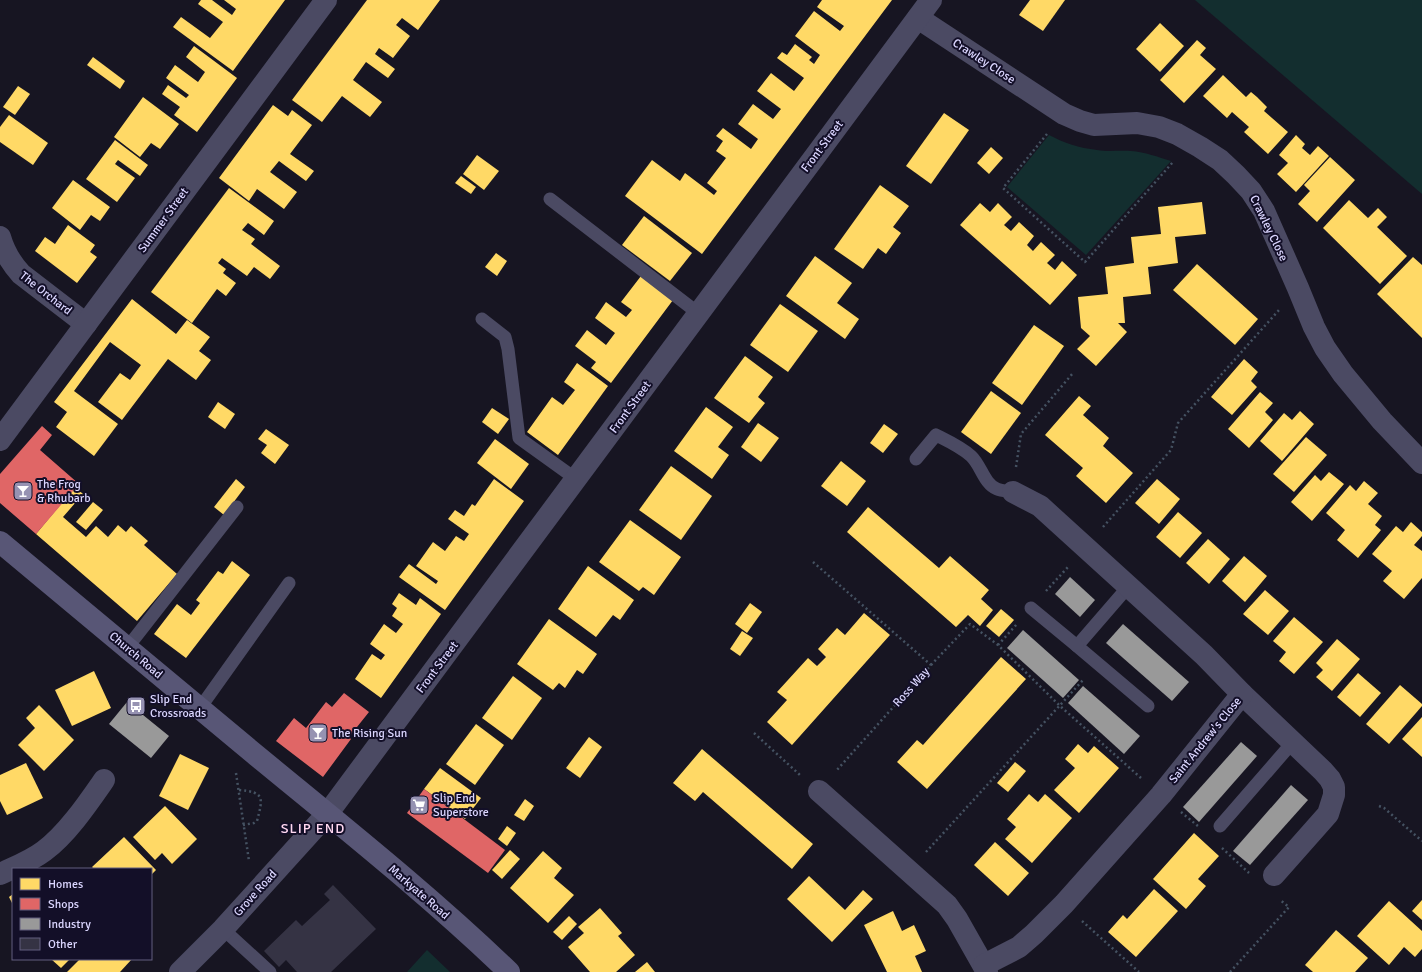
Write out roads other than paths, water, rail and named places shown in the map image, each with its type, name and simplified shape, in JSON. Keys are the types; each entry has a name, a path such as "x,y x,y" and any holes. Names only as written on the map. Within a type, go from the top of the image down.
{"main road":[{"name":"Church Road","path":"0,542 328,813"},
{"name":"Markyate Road","path":"328,813 418,890 508,972"}],"street":[{"name":"Summer Street","path":"0,440 326,0"},
{"name":"Front Street","path":"328,813 931,0"},
{"name":"Crawley Close","path":"918,18 1064,114 1094,125 1138,123 1159,127 1177,134 1220,160 1251,191 1264,211 1314,327 1325,348 1343,374 1382,421 1422,463"},
{"name":"The Orchard","path":"0,237 3,248 12,264 21,274 86,324"},
{"name":"Saint Andrew's Close","path":"985,969 1034,934 1064,904 1161,796 1242,694 1204,655 1040,506 1013,492"},
{"path":"1242,694 1330,779 1334,787 1334,795 1328,814 1274,875"},
{"path":"13,868 44,851 57,839 84,809 104,780"},
{"path":"819,791 947,905 957,919 985,969"},
{"name":"Grove Road","path":"180,972 223,929 328,813"},
{"path":"0,874 12,868"}],"lane":[{"path":"550,199 698,314"},
{"path":"482,319 505,337 519,438 576,479"},
{"path":"916,460 936,435 959,447 978,463 986,480 991,486 998,490 1013,492"},
{"path":"127,648 237,507"},
{"path":"200,708 289,583"},
{"path":"1077,646 1128,587"},
{"path":"1031,608 1148,706"},
{"path":"1220,826 1293,742"},
{"path":"223,929 267,971"}],"place":[{"name":"The Frog & Rhubarb","path":"23,491"},
{"name":"Slip End Crossroads","path":"136,706"},
{"name":"The Rising Sun","path":"318,733"},
{"name":"Slip End Superstore","path":"419,805"}],"district":[{"name":"SLIP END","path":"313,828"}]}
